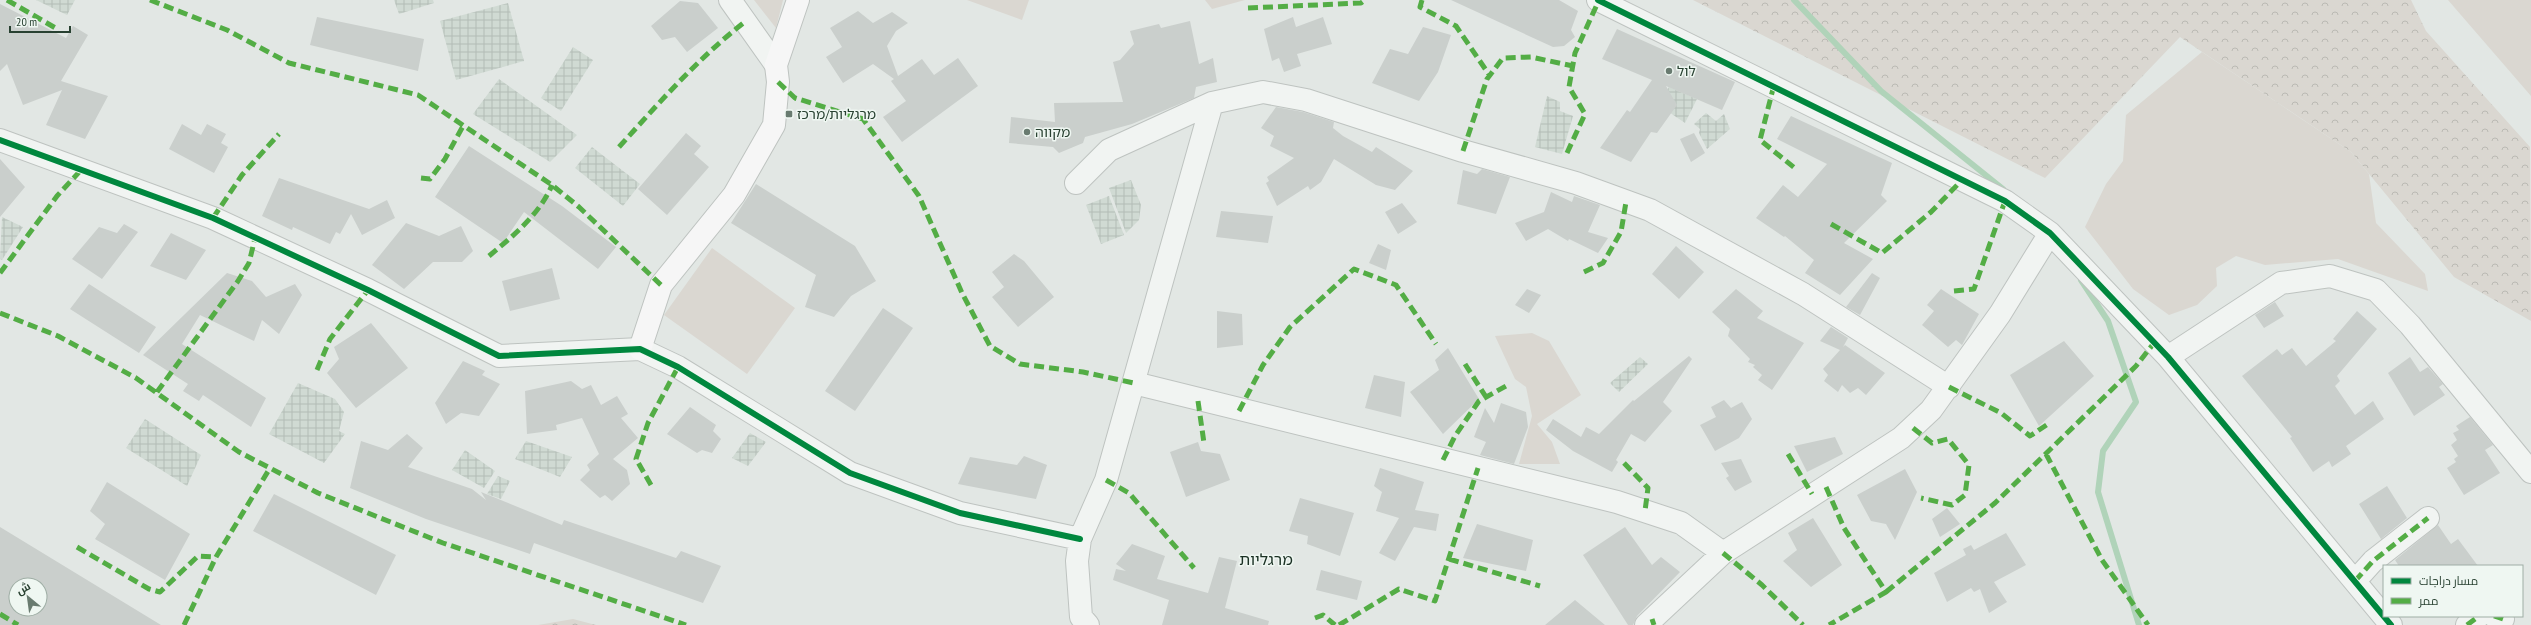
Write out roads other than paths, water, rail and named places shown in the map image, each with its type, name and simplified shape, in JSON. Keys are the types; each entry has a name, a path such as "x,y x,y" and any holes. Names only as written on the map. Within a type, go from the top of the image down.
{"street":[{"path":"730,0 776,65"},
{"path":"640,349 661,284 734,195 774,124 778,82 776,65 798,0"},
{"path":"1598,0 1813,104 2005,201 2050,233 2168,357 2383,615"},
{"path":"1076,183 1109,150 1212,103 1263,92 1306,100 1463,151 1576,183 1650,210 1803,294 1949,387"},
{"path":"1088,625 1081,617 1077,561 1080,539 1106,480 1212,103"},
{"path":"0,140 213,218 368,290 500,356 640,349 678,367 850,473 960,513 1080,539"},
{"path":"1646,625 1723,553 1901,438 1931,410 2000,314 2050,233"},
{"path":"2168,357 2281,283 2330,276 2376,290 2410,325 2531,472"},
{"path":"1134,383 1198,401 1617,502 1681,523 1723,553"},
{"path":"2355,581 2373,562 2428,518"},
{"path":"2384,617 2391,625"},
{"path":"2466,625 2478,617"}],"waterway":[{"path":"1794,0 1881,91 2003,189"},
{"path":"2081,280 2108,321 2136,402 2103,451 2098,492 2139,625"}],"place":[{"name":"לול","path":"1669,71"},
{"name":"מרגליות/מרכז","path":"789,114"},
{"name":"מקווה","path":"1027,132"}],"district":[{"name":"מרגליות","path":"1266,559"}]}
